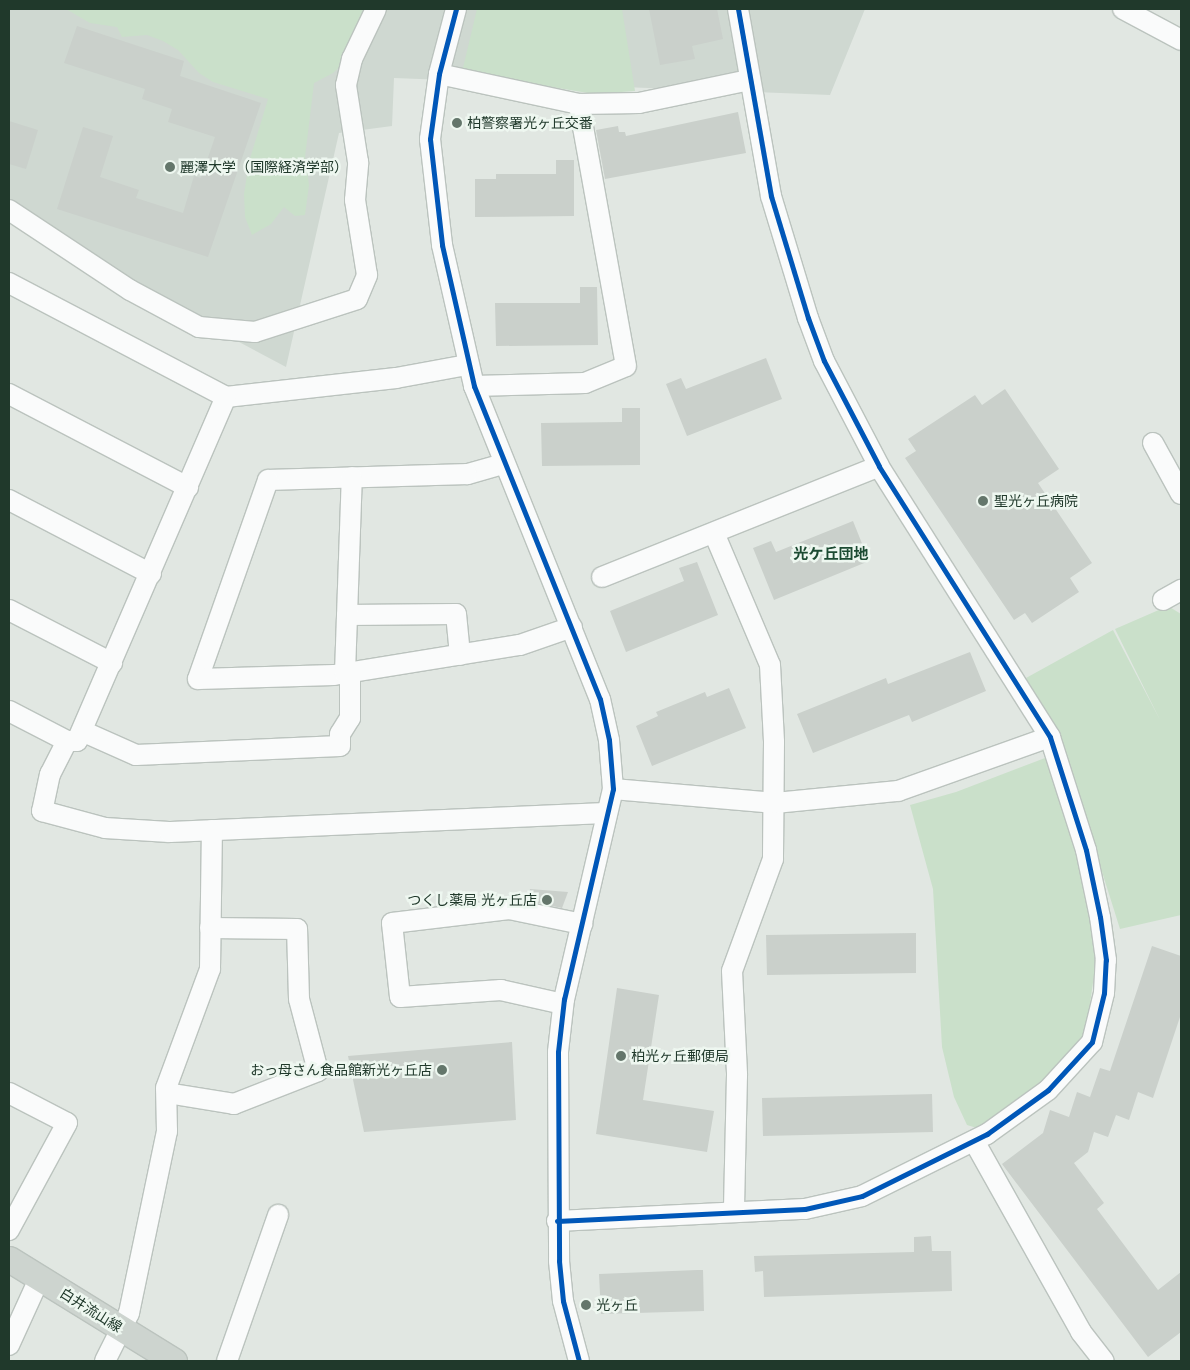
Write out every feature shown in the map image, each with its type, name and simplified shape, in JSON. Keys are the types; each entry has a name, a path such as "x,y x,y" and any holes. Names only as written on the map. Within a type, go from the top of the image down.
{"main road":[{"name":"白井流山線","path":"9,1259 174,1361"}],"street":[{"path":"9,210 130,290 199,327 255,332 357,299 367,275 355,200 358,162 346,85 352,59 376,9"},
{"path":"456,9 439,74 430,139 430,171 467,365 504,464 600,699 613,789 563,1004 558,1052 558,1221 563,1301 580,1361"},
{"path":"558,1221 806,1208 862,1196 974,1141 1048,1090 1076,1062 1092,1042 1104,993 1106,960 1100,917 1086,850 1050,737 879,466 824,361 808,318 771,196 749,80 738,9"},
{"path":"1136,12 1181,40"},
{"path":"439,74 579,104 638,102 749,80"},
{"path":"474,386 585,383 626,366 579,104"},
{"path":"9,283 226,397 396,378 467,365"},
{"path":"9,394 188,487"},
{"path":"226,397 112,663 75,736 50,774 42,811 106,828 212,830 607,813"},
{"path":"1153,443 1181,494"},
{"path":"504,464 467,474 268,480 198,679 347,672 520,645 572,627"},
{"path":"602,577 879,466"},
{"path":"9,710 75,736 136,754 340,746 340,734 350,718 347,672 347,615 352,477"},
{"path":"9,500 151,574"},
{"path":"714,533 770,665 775,803 773,859 732,971 737,1075 734,1212"},
{"path":"1163,600 1181,590"},
{"path":"9,610 112,663"},
{"path":"347,615 456,614 460,655"},
{"path":"613,789 775,803 898,790 954,774 1050,737"},
{"path":"105,1361 129,1313 167,1131 167,1093 210,969 212,830"},
{"path":"563,1004 501,990 400,997 392,923 509,909 582,924"},
{"path":"167,1093 234,1104 318,1071 299,999 297,929 210,928"},
{"path":"9,1093 67,1123 9,1230"},
{"path":"974,1141 1081,1332 1104,1361"},
{"path":"227,1361 278,1215"},
{"path":"9,1344 40,1278"}],"shaded area":[{"name":"麗澤大学（国際経済学部）","path":"9,9 865,9 830,95 394,78 392,126 339,133 286,367 128,283 9,202"}],"green space":[{"path":"66,9 363,9 345,62 333,73 314,83 305,157 309,185 305,215 295,216 284,207 271,224 252,235 245,217 244,194 249,162 268,99 213,82 199,73 178,50 163,41 147,35 122,37 117,27 90,23"},
{"path":"477,9 622,9 635,91 594,94 462,72"},
{"path":"1168,606 1181,614 1181,915 1120,929 1087,824 1026,678 1113,630 1160,720 1115,629"},
{"path":"1045,758 1070,827 1094,929 1096,961 1088,1018 1082,1038 1042,1083 980,1129 967,1125 954,1097 942,1047 933,889 910,805 956,792"}],"building":[{"path":"649,9 717,9 723,39 692,46 695,59 660,65"},
{"path":"77,26 184,61 180,76 261,103 208,257 57,209 83,127 113,136 100,177 139,190 136,198 183,213 194,176 201,178 215,137 168,122 172,109 142,99 145,89 64,63"},
{"path":"738,112 746,153 605,179 596,130 618,126 619,132 625,132 626,136"},
{"path":"9,121 38,130 26,169 9,164"},
{"path":"556,160 574,160 574,216 475,217 475,179 496,179 496,174 556,174"},
{"path":"580,287 597,287 598,345 496,346 495,303 580,303"},
{"path":"766,358 782,399 687,436 666,384 681,378 686,389"},
{"name":"聖光ヶ丘病院","path":"1005,389 1059,469 1038,483 1092,563 1070,578 1079,592 1032,623 1025,613 1014,620 905,458 916,451 908,439 975,395 982,405"},
{"path":"622,408 640,408 640,465 542,466 541,423 622,422"},
{"path":"853,521 869,561 774,600 753,548 771,541 776,552"},
{"path":"697,562 718,615 626,652 610,611 684,581 679,568"},
{"path":"970,652 986,691 912,722 909,715 813,753 797,714 886,678 888,684"},
{"path":"729,688 746,728 652,766 636,726 658,716 656,712 705,692 707,697"},
{"name":"つくし薬局 光ヶ丘店","path":"530,889 568,892 562,908 528,901"},
{"path":"916,933 916,973 767,975 766,935"},
{"path":"1152,946 1181,956 1181,1014 1153,1098 1138,1092 1129,1120 1116,1115 1108,1137 1094,1132 1088,1152 1074,1163 1104,1203 1097,1209 1158,1290 1181,1272 1181,1332 1148,1357 1002,1164 1043,1133 1050,1110 1069,1117 1077,1092 1090,1097 1100,1068 1110,1071"},
{"path":"617,988 659,995 643,1100 714,1111 707,1152 596,1134"},
{"path":"512,1042 516,1120 364,1132 348,1056"},
{"path":"932,1094 933,1132 763,1136 762,1098"},
{"path":"931,1236 932,1251 951,1251 952,1291 764,1297 763,1271 755,1272 754,1256 914,1252 914,1237"},
{"path":"703,1270 704,1311 601,1314 599,1274"}],"cycle path":[{"path":"456,9 439,74 430,139 442,245 474,386 600,699 609,740 613,789 564,999 558,1052 559,1261 563,1301 579,1361"},
{"path":"557,1221 805,1209 862,1196 987,1134 1048,1090 1092,1042 1104,993 1106,960 1100,917 1086,850 1050,737 879,466 824,361 808,318 771,196 738,9"}],"place":[{"name":"柏警察署光ヶ丘交番","path":"457,123"},
{"name":"麗澤大学（国際経済学部）","path":"170,167"},
{"name":"聖光ヶ丘病院","path":"983,501"},
{"name":"つくし薬局 光ヶ丘店","path":"547,900"},
{"name":"柏光ヶ丘郵便局","path":"621,1056"},
{"name":"おっ母さん食品館新光ヶ丘店","path":"442,1070"},
{"name":"光ヶ丘","path":"586,1305"}],"district":[{"name":"光ケ丘団地","path":"831,554"}]}
